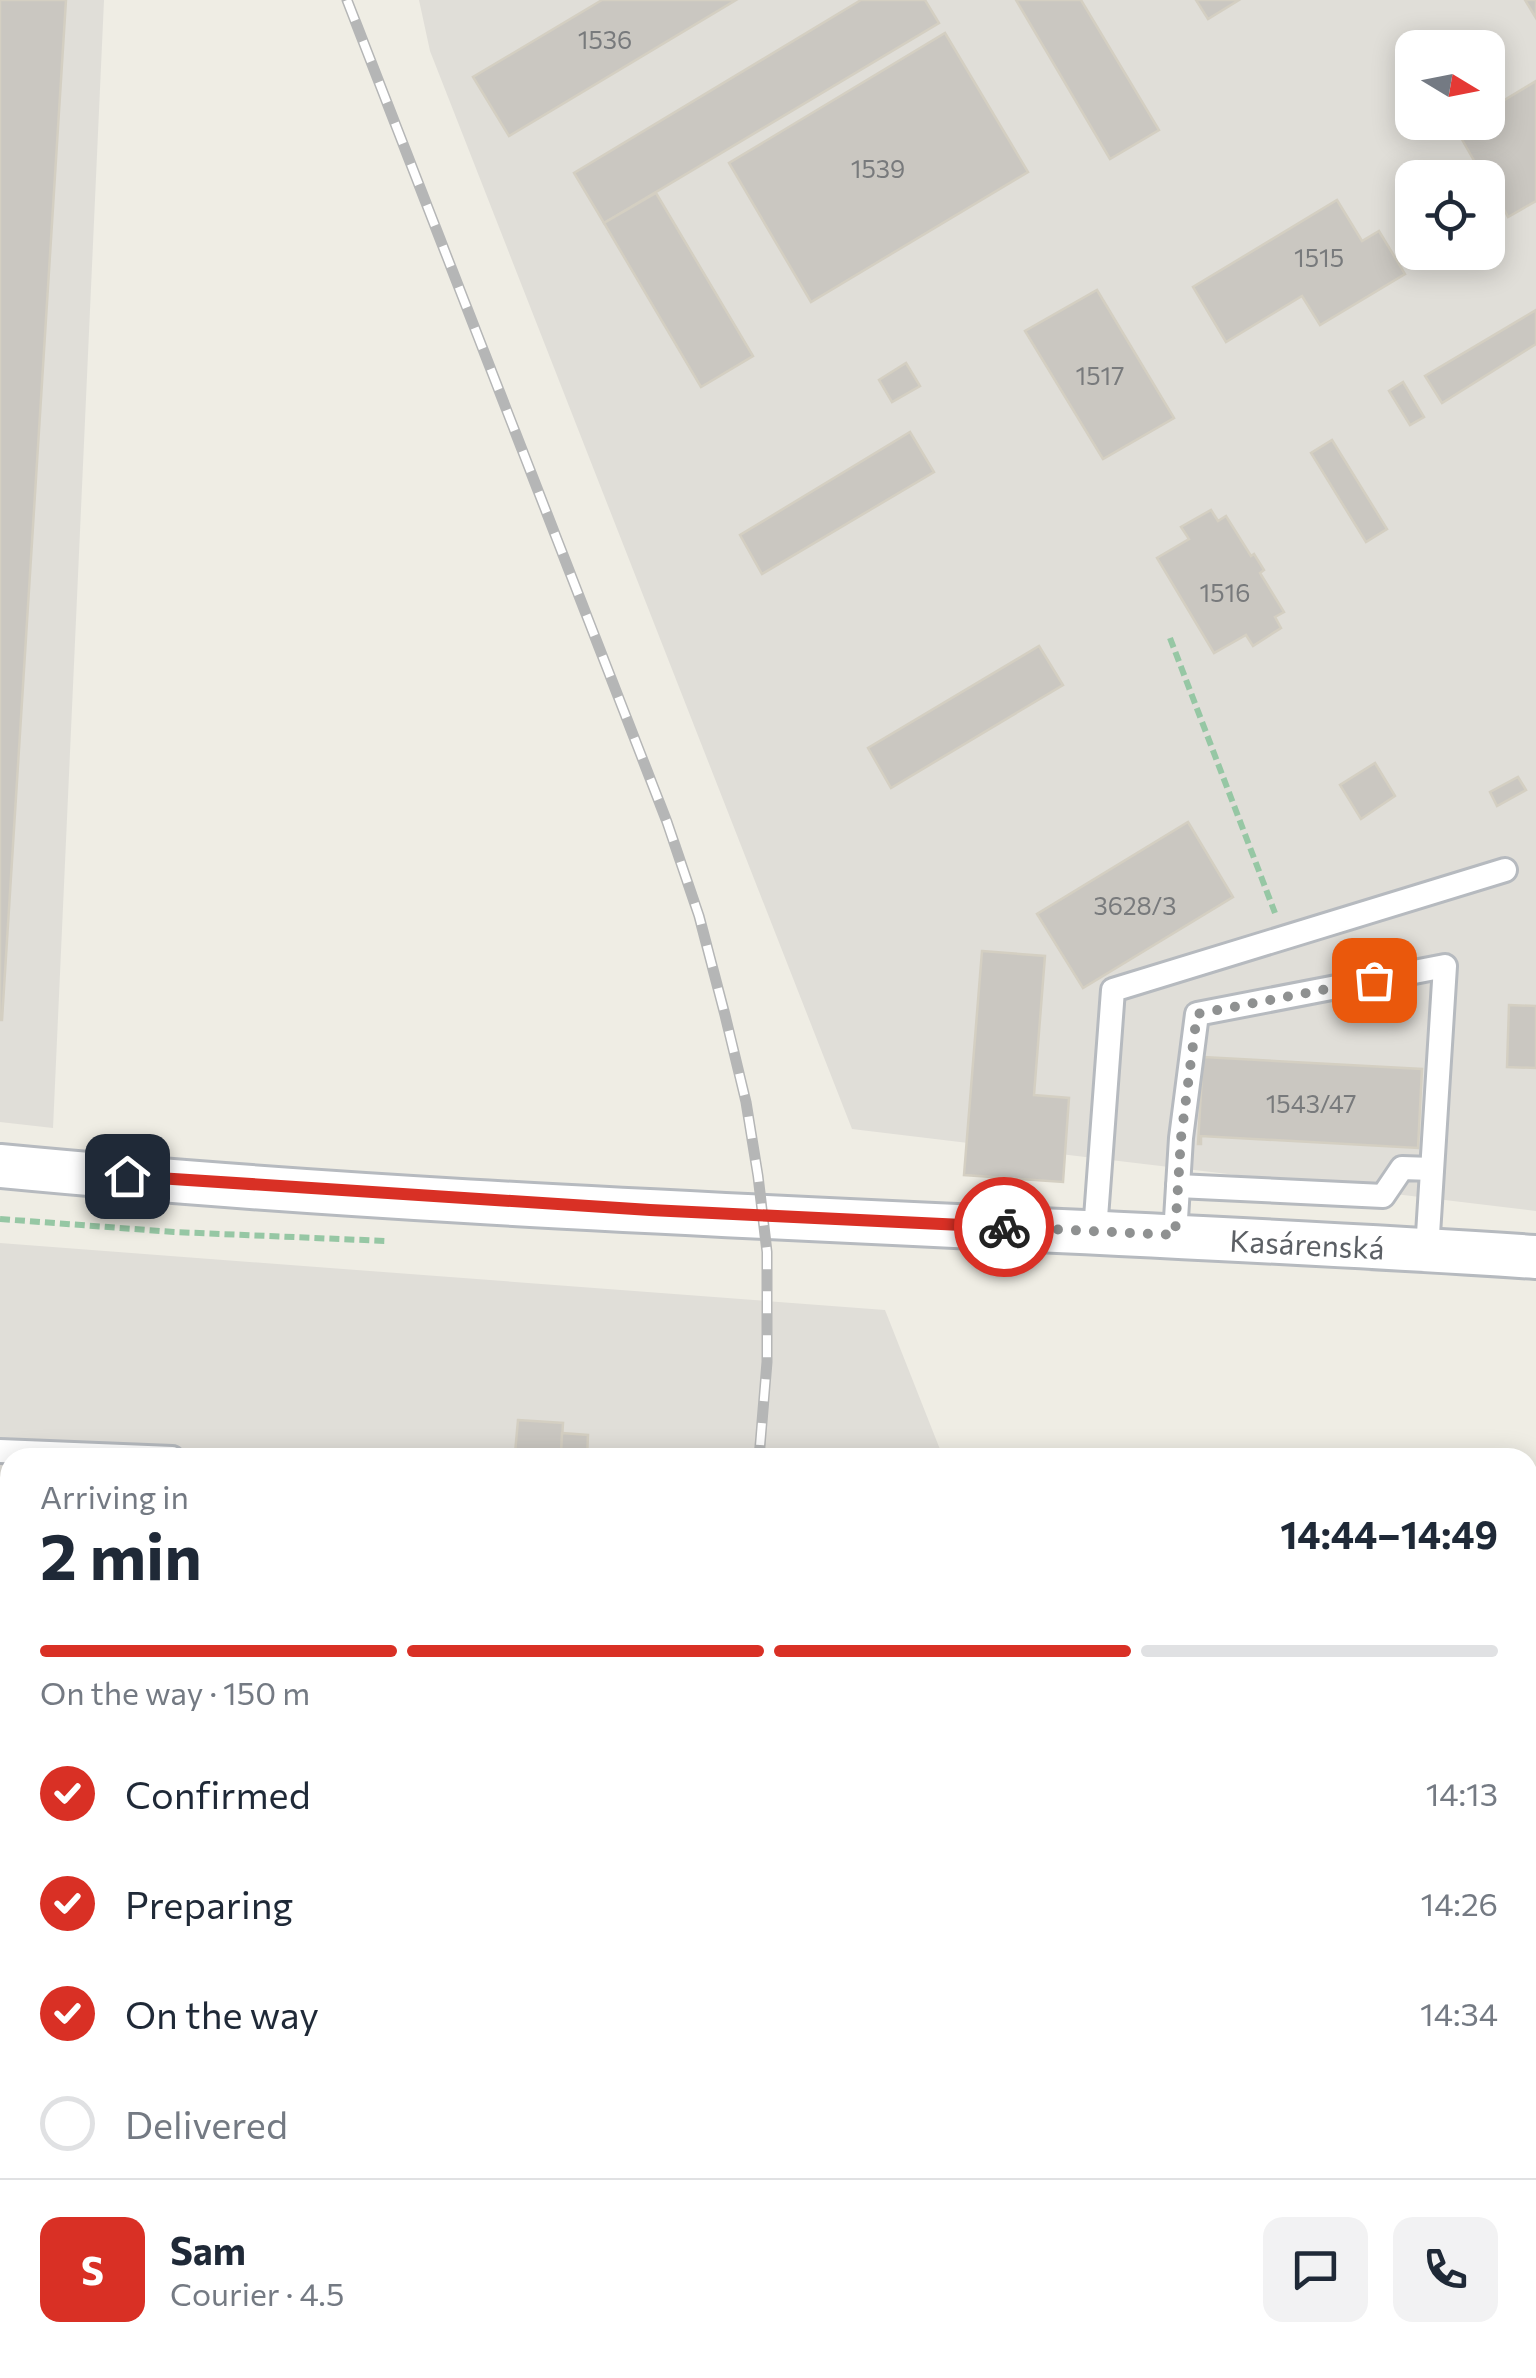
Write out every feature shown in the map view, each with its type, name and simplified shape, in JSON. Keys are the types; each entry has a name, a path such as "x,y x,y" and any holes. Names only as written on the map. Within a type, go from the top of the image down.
{"street":[{"name":"Kasárenská","path":"0,1166 290,1189 1536,1257"}],"lane":[{"path":"1095,1231 1113,990 1504,870"},
{"path":"1175,1235 1181,1138 1197,1014 1444,966 1427,1250"},
{"path":"1178,1186 1383,1196 1402,1168 1432,1169"}],"path":[{"path":"1170,638 1284,938"}],"shaded area":[{"path":"0,0 104,0 53,1128 0,1122"},
{"path":"419,0 1536,0 1536,1211 852,1129 430,51"},
{"path":"0,1243 885,1310 939,1448 0,1448"}],"building":[{"path":"0,0 66,0 2,1020 0,1020"},
{"path":"602,0 736,0 509,136 473,77"},
{"path":"861,0 925,0 939,23 604,223 574,173"},
{"path":"1016,0 1081,0 1159,130 1110,159"},
{"path":"1196,0 1239,0 1208,19"},
{"path":"1525,0 1536,0 1536,18"},
{"path":"945,33 1028,172 811,302 729,163"},
{"path":"1536,81 1536,201 1508,217 1505,160 1474,160 1462,140 1505,140 1505,100"},
{"path":"656,193 753,356 701,387 604,223"},
{"path":"1337,200 1362,241 1379,231 1395,257 1395,270 1405,274 1320,325 1302,296 1226,342 1193,287"},
{"path":"1097,290 1174,418 1103,459 1025,331"},
{"path":"1536,310 1536,344 1442,403 1425,376"},
{"path":"906,363 920,386 892,402 879,380"},
{"path":"1403,382 1424,417 1410,425 1389,391"},
{"path":"910,432 934,472 762,574 740,535"},
{"path":"1332,440 1387,529 1366,542 1311,453"},
{"path":"1211,510 1218,521 1226,516 1251,556 1254,554 1264,570 1260,573 1284,612 1275,617 1281,628 1253,646 1246,635 1214,653 1157,558 1189,539 1181,527"},
{"path":"1039,646 1063,685 891,788 868,748"},
{"path":"1375,763 1395,796 1361,819 1340,785"},
{"path":"1518,777 1526,790 1497,806 1490,792"},
{"path":"1188,822 1233,897 1083,988 1037,914"},
{"path":"982,951 1045,956 1034,1095 1069,1098 1063,1182 964,1175"},
{"path":"1509,1005 1536,1006 1536,1068 1507,1067"},
{"path":"1203,1057 1422,1069 1418,1148 1201,1136 1198,1144"},
{"path":"518,1420 563,1423 561,1448 515,1448"},
{"path":"562,1433 588,1435 587,1448 561,1448"}],"railway":[{"path":"347,0 667,822 699,916 746,1102 767,1252 767,1362 760,1448"}],"way so far":[{"path":"1004,1227 1175,1235 1181,1138 1197,1014 1374,980"}],"route":[{"path":"127,1176 271,1188 1004,1227"}]}
